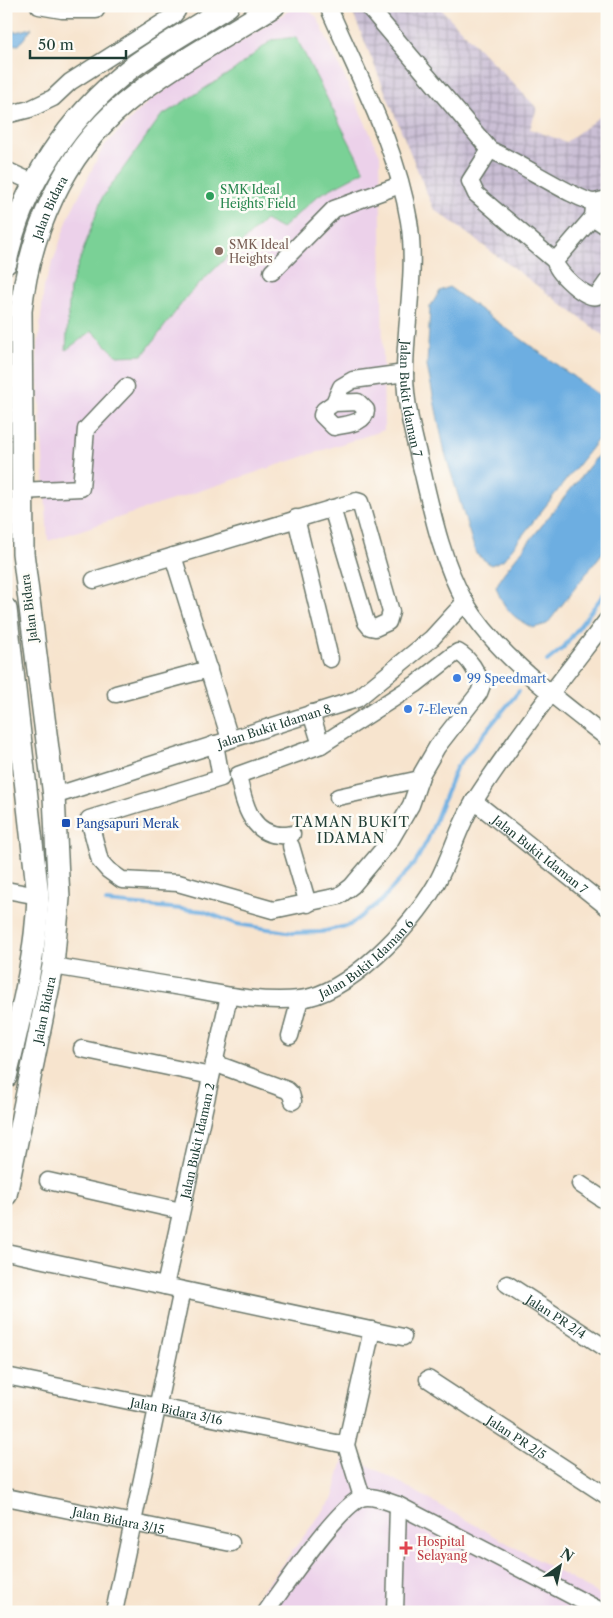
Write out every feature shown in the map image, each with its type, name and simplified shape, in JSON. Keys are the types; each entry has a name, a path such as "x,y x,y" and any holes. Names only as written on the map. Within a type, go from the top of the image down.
{"main road":[{"name":"Jalan Bidara","path":"6,263 11,239 34,184 60,142 85,109 131,68 228,6"},
{"name":"Jalan Bidara","path":"6,1194 53,966 59,898 54,796 24,558 21,491 23,294 34,243 57,189 86,146 122,105 145,88 274,6"},
{"name":"Jalan Bidara","path":"6,609 38,896 32,962 6,1076"}],"street":[{"path":"39,6 62,10 96,10"},
{"path":"6,115 30,109 53,98 70,82 173,16 177,11 176,6"},
{"name":"Jalan Bukit Idaman 7","path":"328,6 394,158 409,219 412,255 405,373 408,409 433,519 448,563 465,602 493,639 552,694 607,738"},
{"path":"368,6 490,150 505,155 598,206 607,227"},
{"path":"490,150 470,181 476,194 555,261 558,272 588,296 597,296 607,282"},
{"path":"6,170 34,184"},
{"path":"272,272 334,209 400,185"},
{"path":"555,261 598,206"},
{"path":"334,403 341,387 353,380 405,373"},
{"path":"21,491 81,488 86,429 126,387"},
{"path":"94,580 296,518 357,501 360,502 391,612 388,622 375,628 370,627 366,622 332,508"},
{"path":"296,518 330,659"},
{"path":"173,556 209,669 223,742 221,778 88,819 100,861 108,870 122,880 178,883 274,910 308,904 339,896 352,886 390,841 412,805 420,779 438,747 479,693 482,686 465,656 458,652 416,684 321,745 238,775 247,812 253,821 291,840 308,904"},
{"name":"Jalan Bukit Idaman 8","path":"54,796 357,699 432,638 465,602"},
{"name":"Jalan Bukit Idaman 6","path":"53,966 229,996 300,999 321,994 341,982 371,961 403,931 435,886 474,801 607,620"},
{"path":"401,663 416,684"},
{"path":"116,694 209,669"},
{"path":"311,713 321,745"},
{"path":"338,797 420,779"},
{"name":"Jalan Bukit Idaman 7","path":"474,801 607,907"},
{"path":"6,890 38,896"},
{"name":"Jalan Bukit Idaman 2","path":"165,1286 229,996"},
{"path":"290,1036 300,999"},
{"path":"82,1048 212,1069 287,1090 291,1094 293,1101"},
{"path":"48,1181 182,1211"},
{"path":"580,1184 607,1202"},
{"path":"6,1252 403,1336"},
{"name":"Jalan PR 2/4","path":"507,1284 607,1349"},
{"path":"114,1612 182,1290"},
{"path":"362,1498 346,1445 372,1330"},
{"name":"Jalan Bidara 3/16","path":"6,1376 346,1445"},
{"name":"Jalan PR 2/5","path":"428,1379 607,1496"},
{"name":"Jalan Bidara 3/15","path":"6,1497 231,1543"},
{"path":"266,1612 340,1513 362,1498 378,1498 398,1505 585,1607 604,1612"},
{"path":"395,1612 398,1505"}],"shaded area":[{"name":"SMK Ideal Heights","path":"296,6 302,6 317,17 380,155 384,430 48,541 37,357 44,287 69,216 103,147 150,100"},
{"path":"350,6 438,6 537,108 530,129 566,142 607,111 607,338 433,208"},
{"name":"Hospital Selayang","path":"345,1452 607,1599 607,1612 246,1612 333,1498"}],"green space":[{"name":"SMK Ideal Heights Field","path":"296,37 364,171 319,195 281,229 265,220 188,295 143,355 117,356 92,331 66,350 70,287 102,198 161,116 234,70 272,40"}],"water":[{"path":"6,27 15,32 32,28 19,45 6,44"},
{"path":"449,287 607,401 607,428 503,560 491,565 476,554 445,453 427,366 430,307 440,291"},
{"path":"607,444 607,547 547,624 533,628 510,612 502,601 496,587 503,574"}],"waterway":[{"path":"547,661 563,648 607,590"},
{"path":"106,902 203,911 237,924 293,933 321,932 350,925 381,901 415,863 428,839 456,768 519,691"}],"place":[{"name":"SMK Ideal Heights Field","path":"210,196"},
{"name":"SMK Ideal Heights","path":"219,251"},
{"name":"99 Speedmart","path":"457,678"},
{"name":"7-Eleven","path":"408,709"},
{"name":"Pangsapuri Merak","path":"66,823"},
{"name":"Hospital Selayang","path":"406,1548"}],"district":[{"name":"TAMAN BUKIT IDAMAN","path":"351,830"}]}
